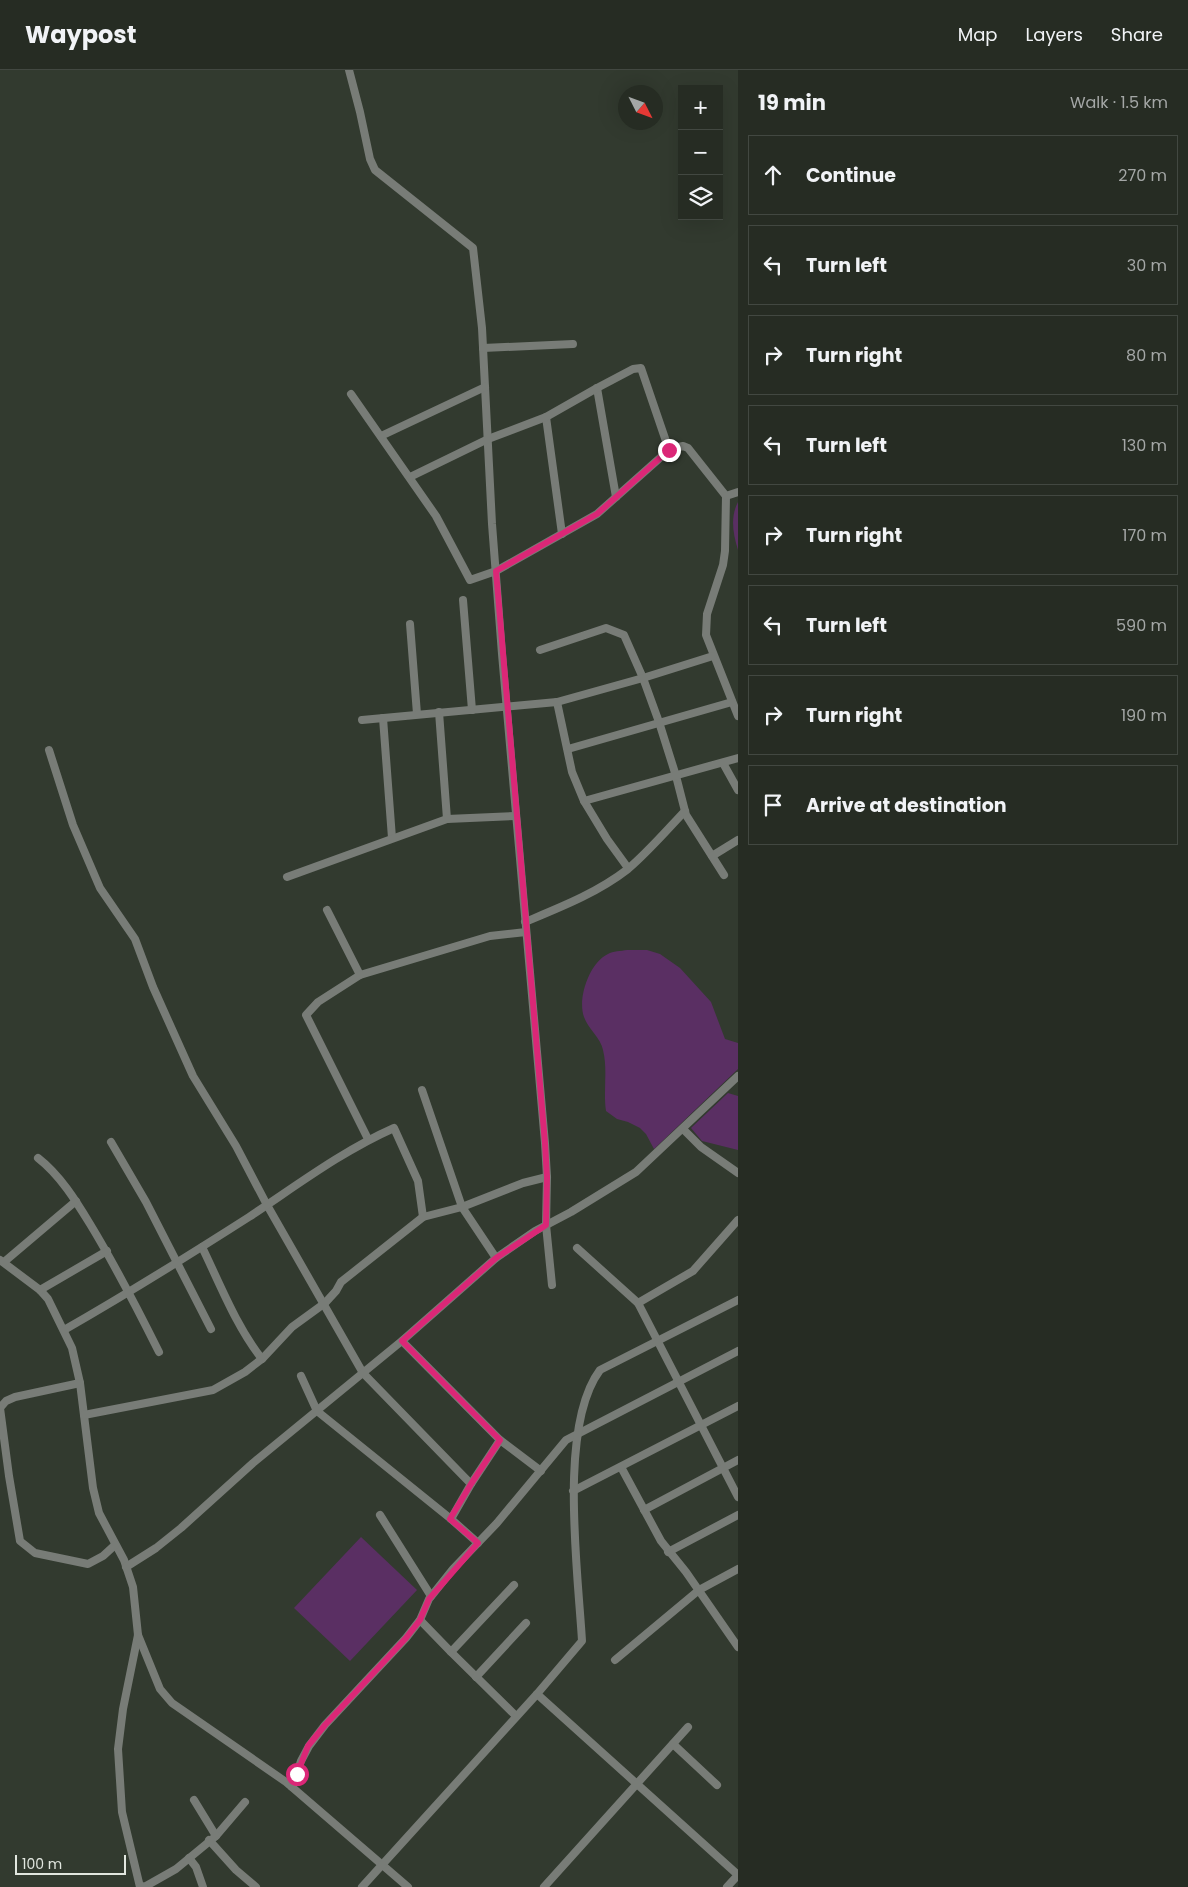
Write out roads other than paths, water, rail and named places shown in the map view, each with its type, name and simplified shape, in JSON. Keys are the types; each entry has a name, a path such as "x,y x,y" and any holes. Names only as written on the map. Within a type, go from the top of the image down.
{"street":[{"path":"349,70 370,159 375,170 473,248 483,348 496,571 547,1177 546,1225 552,1285"},
{"path":"483,348 573,344"},
{"path":"410,477 488,439 546,417 633,369 640,368 669,450"},
{"path":"381,436 485,387"},
{"path":"597,388 616,497"},
{"path":"351,394 436,516 470,580 496,571 597,514 669,450 683,446 688,448 726,496 723,565 707,614 706,635 738,716"},
{"path":"546,417 562,534"},
{"path":"726,496 738,492"},
{"path":"463,600 472,710"},
{"path":"410,624 416,714"},
{"path":"540,650 606,628 624,635 643,678 659,722 686,811 724,876"},
{"path":"362,720 556,702 713,656"},
{"path":"556,702 572,772 584,801 607,839 628,868"},
{"path":"568,749 732,702"},
{"path":"439,712 447,819"},
{"path":"383,718 392,838"},
{"path":"49,750 74,825 100,888 134,940 193,1076 236,1146 267,1205 363,1373 471,1484"},
{"path":"584,801 738,758"},
{"path":"723,763 738,790"},
{"path":"525,922 580,900 628,868 686,811"},
{"path":"287,877 447,819 516,816"},
{"path":"712,856 738,840"},
{"path":"326,910 360,975"},
{"path":"368,1139 306,1016 318,1002 360,975 490,936 526,932"},
{"path":"126,1567 156,1548 181,1528 253,1463 402,1341 496,1258 546,1225 636,1172 738,1076"},
{"path":"422,1090 462,1207 496,1258"},
{"path":"64,1330 177,1263 368,1139 394,1128 418,1181 423,1217"},
{"path":"683,1129 701,1147 738,1173"},
{"path":"111,1142 146,1202 211,1329"},
{"path":"38,1158 47,1165 76,1201 107,1251 130,1292 158,1352"},
{"path":"84,1415 213,1390 245,1372 262,1359 292,1327 324,1303 336,1291 341,1282 423,1217 462,1207 523,1183 547,1177"},
{"path":"76,1201 2,1261 40,1290 48,1299 72,1348 80,1383 93,1488 99,1513 126,1567 133,1587 138,1635 160,1689 172,1702 292,1787 408,1887"},
{"path":"638,1304 693,1270 738,1220"},
{"path":"202,1247 238,1321 253,1348 262,1359"},
{"path":"577,1248 638,1304 738,1497"},
{"path":"40,1290 107,1251"},
{"path":"362,1887 537,1694 582,1641 574,1491 578,1435 585,1399 593,1380 600,1370 738,1300"},
{"path":"402,1341 500,1440 541,1471"},
{"path":"292,1787 308,1746 325,1725 406,1638 420,1620 431,1596 566,1440 738,1351"},
{"path":"301,1376 316,1411 478,1543"},
{"path":"80,1383 15,1397 6,1401 0,1408 20,1541 35,1554 88,1564 103,1556 115,1546"},
{"path":"574,1491 738,1406"},
{"path":"450,1519 500,1440"},
{"path":"644,1510 738,1460"},
{"path":"620,1467 668,1552 699,1590 738,1647"},
{"path":"380,1515 431,1596"},
{"path":"668,1552 738,1515"},
{"path":"615,1660 699,1590 738,1569"},
{"path":"451,1652 514,1585"},
{"path":"420,1620 516,1716"},
{"path":"476,1677 526,1623"},
{"path":"138,1635 123,1709 118,1749 122,1812 140,1887 162,1878 189,1858 212,1838 245,1802"},
{"path":"537,1694 738,1875 727,1887"},
{"path":"544,1887 688,1727"},
{"path":"673,1744 717,1785"},
{"path":"194,1800 212,1838 236,1870 256,1887"},
{"path":"189,1858 196,1867 203,1887"}]}
